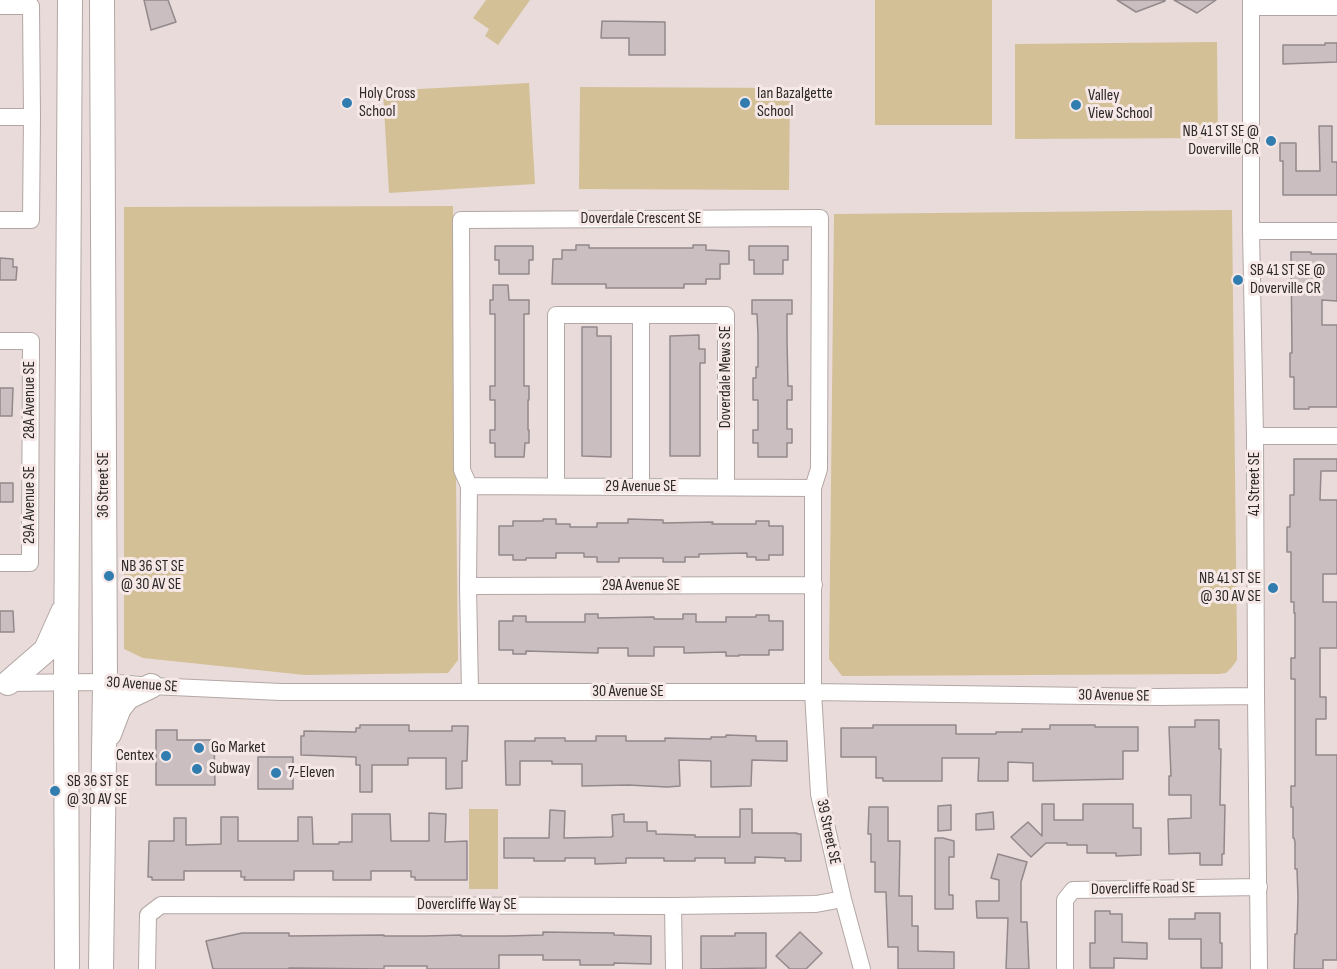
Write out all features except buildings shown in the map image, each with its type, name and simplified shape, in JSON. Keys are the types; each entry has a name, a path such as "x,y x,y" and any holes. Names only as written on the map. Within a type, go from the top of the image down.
{"main road":[{"path":"67,969 66,681 70,0"},
{"name":"36 Street SE","path":"101,969 105,682 102,0"},
{"path":"4,683 46,650 67,604"},
{"path":"104,747 119,708 128,697 151,686"}],"street":[{"path":"1251,3 1337,7"},
{"name":"41 Street SE","path":"1251,3 1251,231 1259,969"},
{"path":"0,6 31,6 32,117 31,220 0,220"},
{"path":"0,117 32,117"},
{"name":"Doverdale Crescent SE","path":"470,692 468,586 470,486 462,470 460,220 820,218 819,469 813,488 813,692"},
{"path":"1251,231 1337,231"},
{"name":"Doverdale Mews SE","path":"556,486 556,315 726,315 726,487"},
{"path":"641,315 641,487"},
{"name":"28A Avenue SE","path":"0,341 31,341 30,453"},
{"path":"1255,436 1337,436"},
{"name":"29A Avenue SE","path":"0,563 30,563 30,453"},
{"name":"29 Avenue SE","path":"470,486 813,488"},
{"name":"29A Avenue SE","path":"468,586 814,585"},
{"name":"30 Avenue SE","path":"4,683 105,682 281,692 813,692 1158,697 1256,696"},
{"name":"39 Street SE","path":"813,692 819,794 862,969"},
{"name":"Dovercliffe Road SE","path":"1065,969 1065,900 1073,890 1258,887"},
{"name":"Dovercliffe Way SE","path":"147,969 148,915 160,904 673,906 816,904 843,899"},
{"path":"673,906 674,969"}],"shaded area":[{"path":"486,0 530,0 498,45 485,36 489,29 473,18"},
{"path":"875,0 992,0 992,125 875,125"},
{"path":"1217,42 1218,138 1015,139 1015,44"},
{"path":"529,83 535,184 389,193 383,91"},
{"path":"580,87 790,88 789,190 579,189"},
{"path":"453,206 458,660 448,673 305,675 143,658 124,649 124,207"},
{"path":"1232,210 1237,660 1232,667 1226,673 1219,674 842,676 829,659 834,214"},
{"path":"469,809 498,809 498,889 469,889"}],"place":[{"name":"Holy Cross School","path":"347,103"},
{"name":"Ian Bazalgette School","path":"745,103"},
{"name":"Valley View School","path":"1076,105"},
{"name":"NB 41 ST SE @ Doverville CR","path":"1271,141"},
{"name":"SB 41 ST SE @ Doverville CR","path":"1238,280"},
{"name":"NB 36 ST SE @ 30 AV SE","path":"109,576"},
{"name":"NB 41 ST SE @ 30 AV SE","path":"1273,588"},
{"name":"Go Market","path":"199,748"},
{"name":"Centex","path":"166,756"},
{"name":"Subway","path":"197,769"},
{"name":"7-Eleven","path":"276,773"},
{"name":"SB 36 ST SE @ 30 AV SE","path":"55,791"}]}
